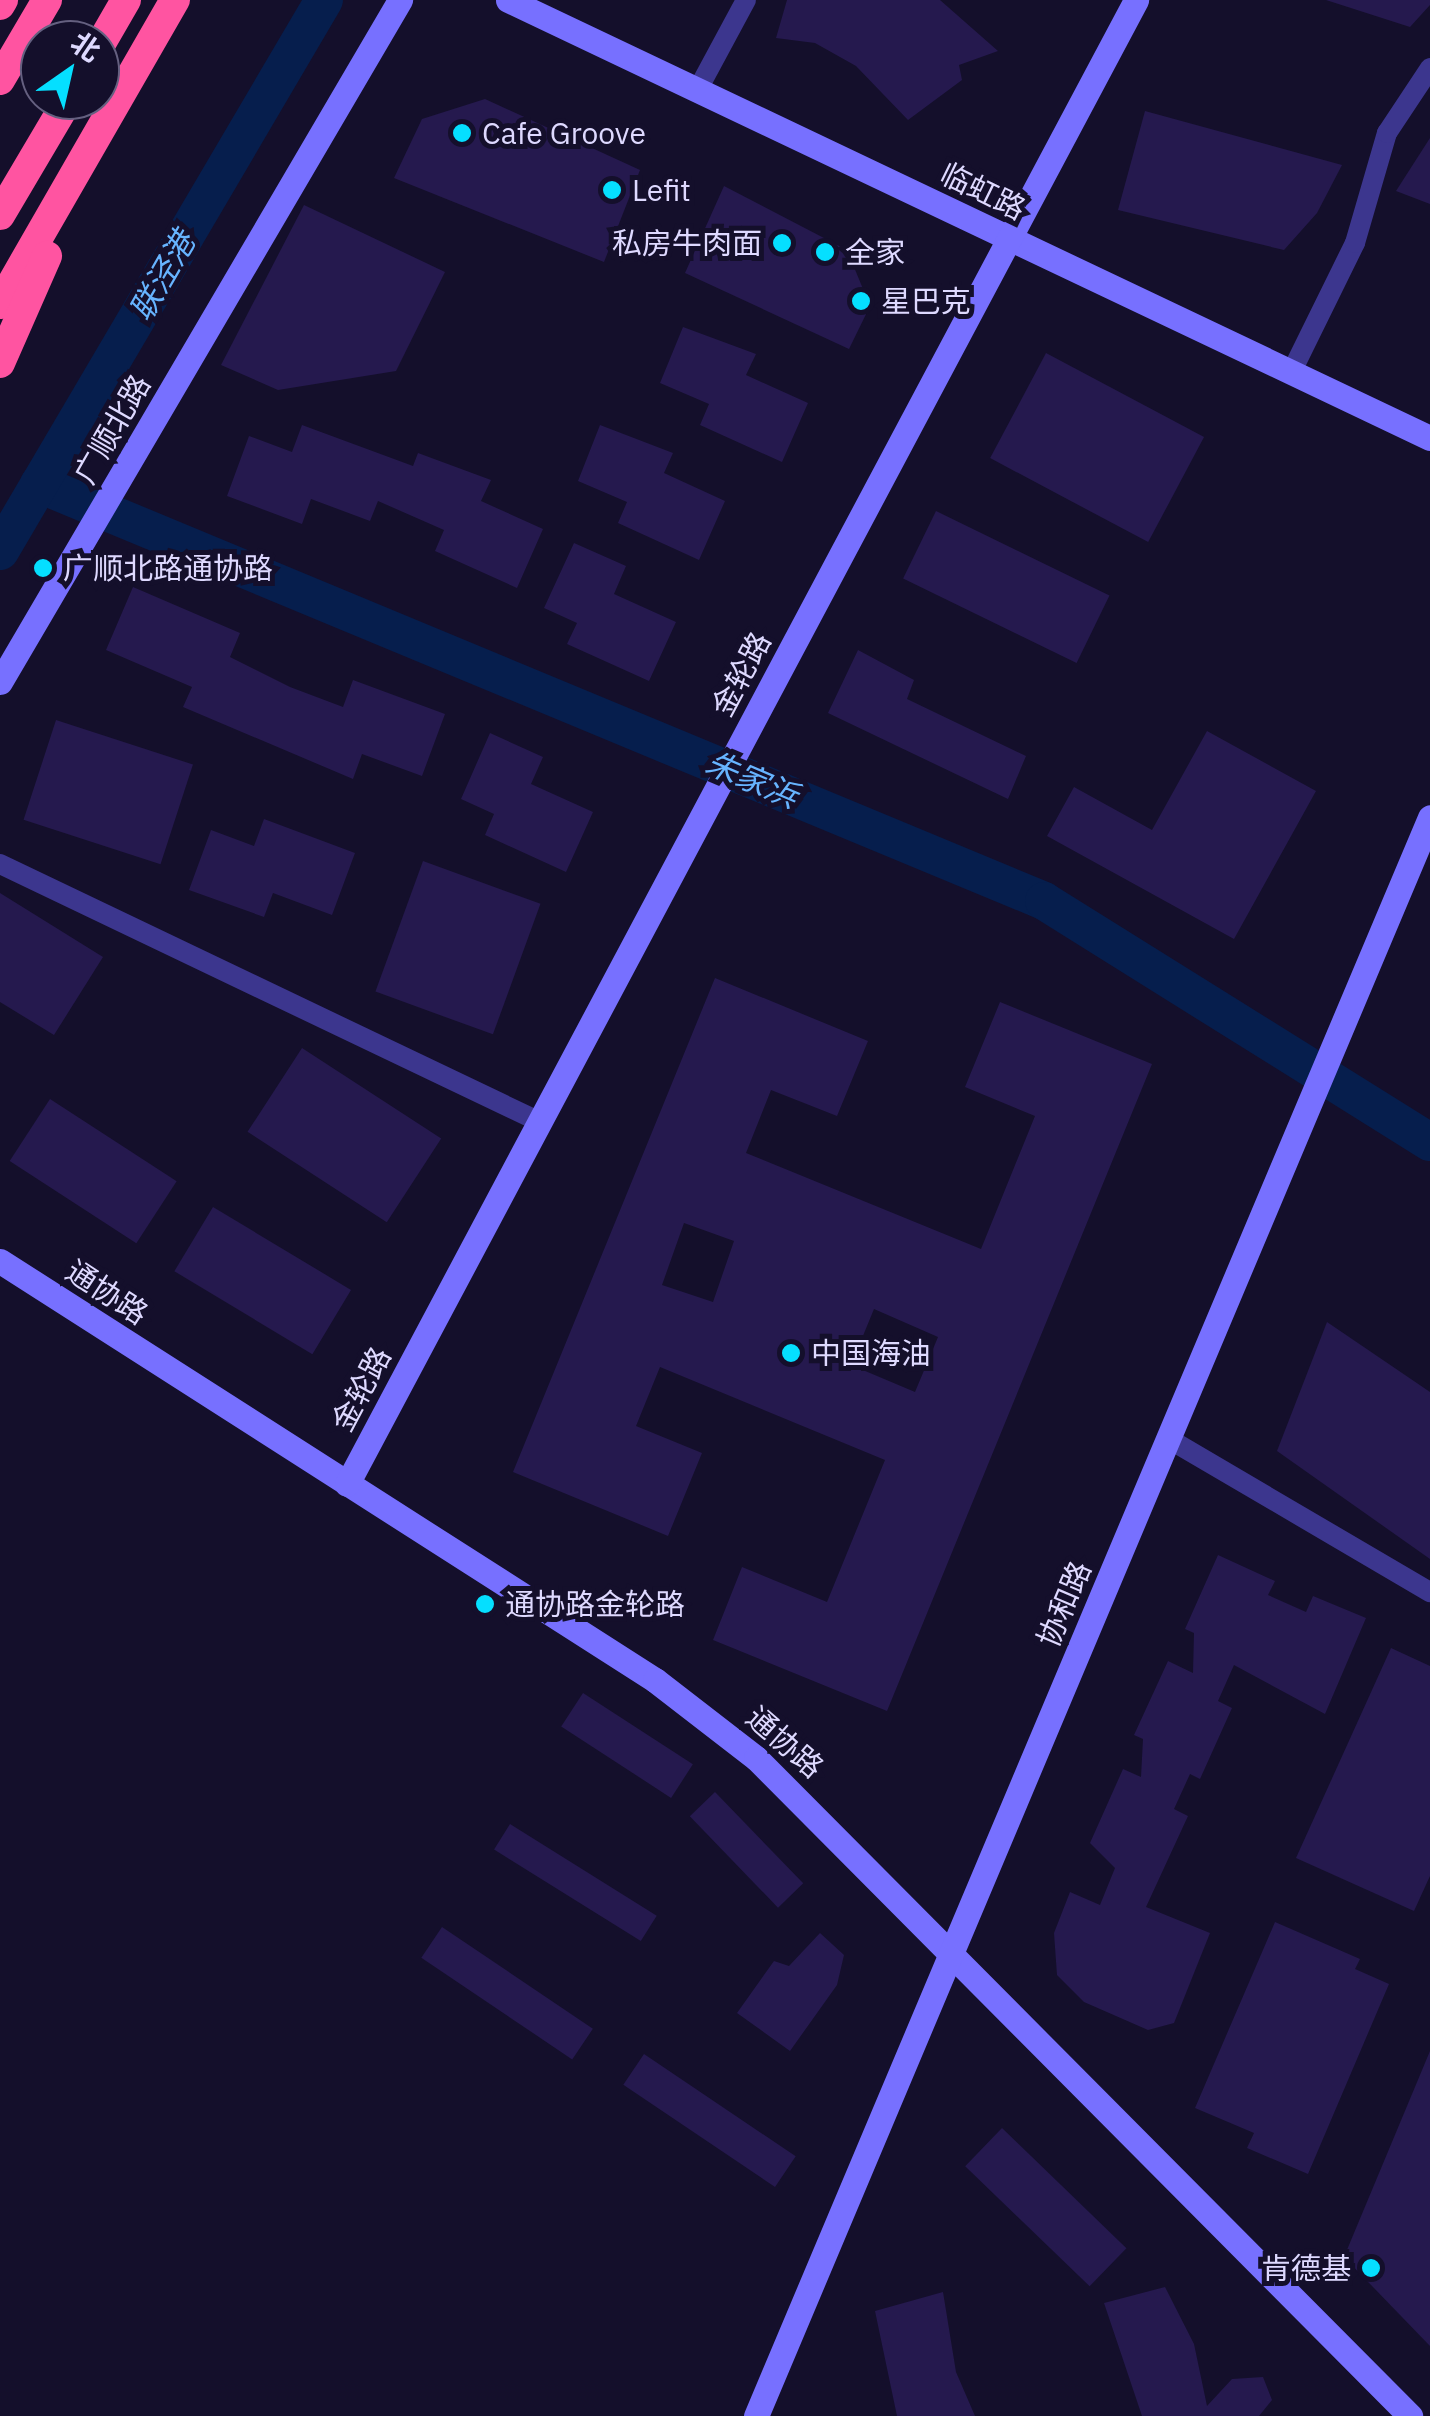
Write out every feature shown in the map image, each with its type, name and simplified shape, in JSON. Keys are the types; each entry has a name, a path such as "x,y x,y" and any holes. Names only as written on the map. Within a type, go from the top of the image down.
{"highway":[{"path":"0,80 47,0"},
{"path":"120,96 175,0"},
{"path":"0,215 56,120"},
{"path":"0,304 106,120"},
{"path":"0,363 108,120"}],"street":[{"name":"广顺北路","path":"0,682 400,0"},
{"name":"临虹路","path":"508,0 1430,438"},
{"path":"697,91 746,0"},
{"name":"金轮路","path":"347,1484 1136,0"},
{"path":"1291,374 1354,242 1387,132 1430,68"},
{"name":"协和路","path":"756,2416 1430,817"},
{"path":"0,864 540,1122"},
{"name":"通协路","path":"0,1262 705,1717 953,1950 1410,2416"},
{"path":"1169,1439 1430,1592"}],"building":[{"path":"787,0 940,0 998,51 959,65 962,80 908,120 856,66 815,43 776,38"},
{"path":"1326,0 1430,0 1430,5 1410,27"},
{"path":"485,99 640,170 604,262 394,178 422,119"},
{"path":"1145,111 1342,165 1317,213 1284,250 1118,210"},
{"path":"1430,138 1430,204 1396,191"},
{"path":"724,186 847,250 870,306 849,349 685,273"},
{"path":"304,205 445,272 396,371 278,390 221,365"},
{"path":"683,327 756,354 746,375 808,403 782,462 700,425 709,404 660,383"},
{"path":"1046,353 1204,437 1148,542 990,458"},
{"path":"302,425 413,466 418,453 491,480 481,501 543,529 517,588 435,551 444,530 378,501 370,521 311,499 302,524 227,496 249,436 292,452"},
{"path":"600,425 673,453 664,473 725,501 699,560 618,523 627,502 578,481"},
{"path":"936,511 1109,596 1077,663 903,578"},
{"path":"574,543 626,566 614,594 676,622 649,681 567,644 577,623 544,608"},
{"path":"133,587 240,633 230,657 290,687 343,707 353,680 445,714 422,776 362,754 353,779 183,707 192,687 106,650"},
{"path":"858,650 914,680 907,699 1026,756 1008,799 828,713"},
{"path":"56,720 193,764 161,864 24,820"},
{"path":"1207,731 1316,791 1234,939 1047,836 1074,787 1152,830"},
{"path":"490,733 543,757 531,784 593,812 566,872 485,835 494,814 461,799"},
{"path":"264,819 355,853 332,915 273,893 264,917 189,890 211,830 254,846"},
{"path":"423,861 540,904 493,1034 375,992"},
{"path":"0,893 103,957 54,1035 0,1002"},
{"path":"715,978 868,1041 837,1116 771,1090 746,1153 981,1249 1035,1116 965,1087 1000,1002 1152,1064 887,1711 713,1640 742,1567 827,1602 885,1460 660,1367 636,1426 702,1453 668,1536 513,1472","holes":["684,1223 734,1241 713,1302 662,1285","874,1309 938,1337 915,1392 851,1365"]},
{"path":"302,1048 441,1138 387,1222 248,1132"},
{"path":"50,1099 177,1181 136,1243 10,1161"},
{"path":"213,1207 351,1290 312,1354 174,1271"},
{"path":"1327,1322 1430,1392 1430,1559 1277,1451"},
{"path":"1218,1555 1275,1581 1268,1595 1306,1612 1313,1596 1366,1618 1325,1714 1234,1665 1218,1701 1232,1708 1200,1779 1190,1774 1174,1809 1188,1816 1146,1907 1210,1933 1174,2023 1148,2030 1084,2002 1057,1975 1054,1933 1070,1892 1100,1905 1115,1868 1090,1843 1123,1769 1141,1777 1143,1739 1134,1735 1168,1661 1193,1673 1194,1633 1185,1629"},
{"path":"1391,1648 1430,1666 1430,1876 1414,1911 1296,1858"},
{"path":"583,1693 693,1764 671,1798 561,1727"},
{"path":"715,1792 803,1883 778,1908 690,1816"},
{"path":"510,1824 657,1916 641,1941 494,1849"},
{"path":"1275,1922 1360,1959 1355,1969 1389,1984 1308,2174 1247,2148 1254,2133 1195,2108"},
{"path":"442,1927 593,2029 572,2059 421,1958"},
{"path":"820,1933 844,1955 837,1985 790,2051 737,2013 774,1961 789,1966"},
{"path":"1430,2051 1430,2346 1344,2257"},
{"path":"644,2054 796,2156 775,2187 623,2085"},
{"path":"1002,2128 1126,2248 1090,2286 965,2166"},
{"path":"1165,2287 1194,2344 1207,2406 1232,2379 1263,2377 1272,2400 1259,2416 1142,2416 1104,2303"},
{"path":"943,2292 956,2372 975,2416 897,2416 875,2311"}],"waterway":[{"name":"联泾港","path":"0,551 324,0"},
{"name":"朱家浜","path":"39,484 1044,901 1430,1142"}],"place":[{"name":"Cafe Groove","path":"462,133"},
{"name":"Lefit","path":"612,190"},
{"name":"私房牛肉面","path":"782,243"},
{"name":"全家","path":"825,252"},
{"name":"星巴克","path":"861,301"},
{"name":"广顺北路通协路","path":"43,568"},
{"name":"中国海油","path":"791,1353"},
{"name":"通协路金轮路","path":"485,1604"},
{"name":"肯德基","path":"1371,2268"}]}
